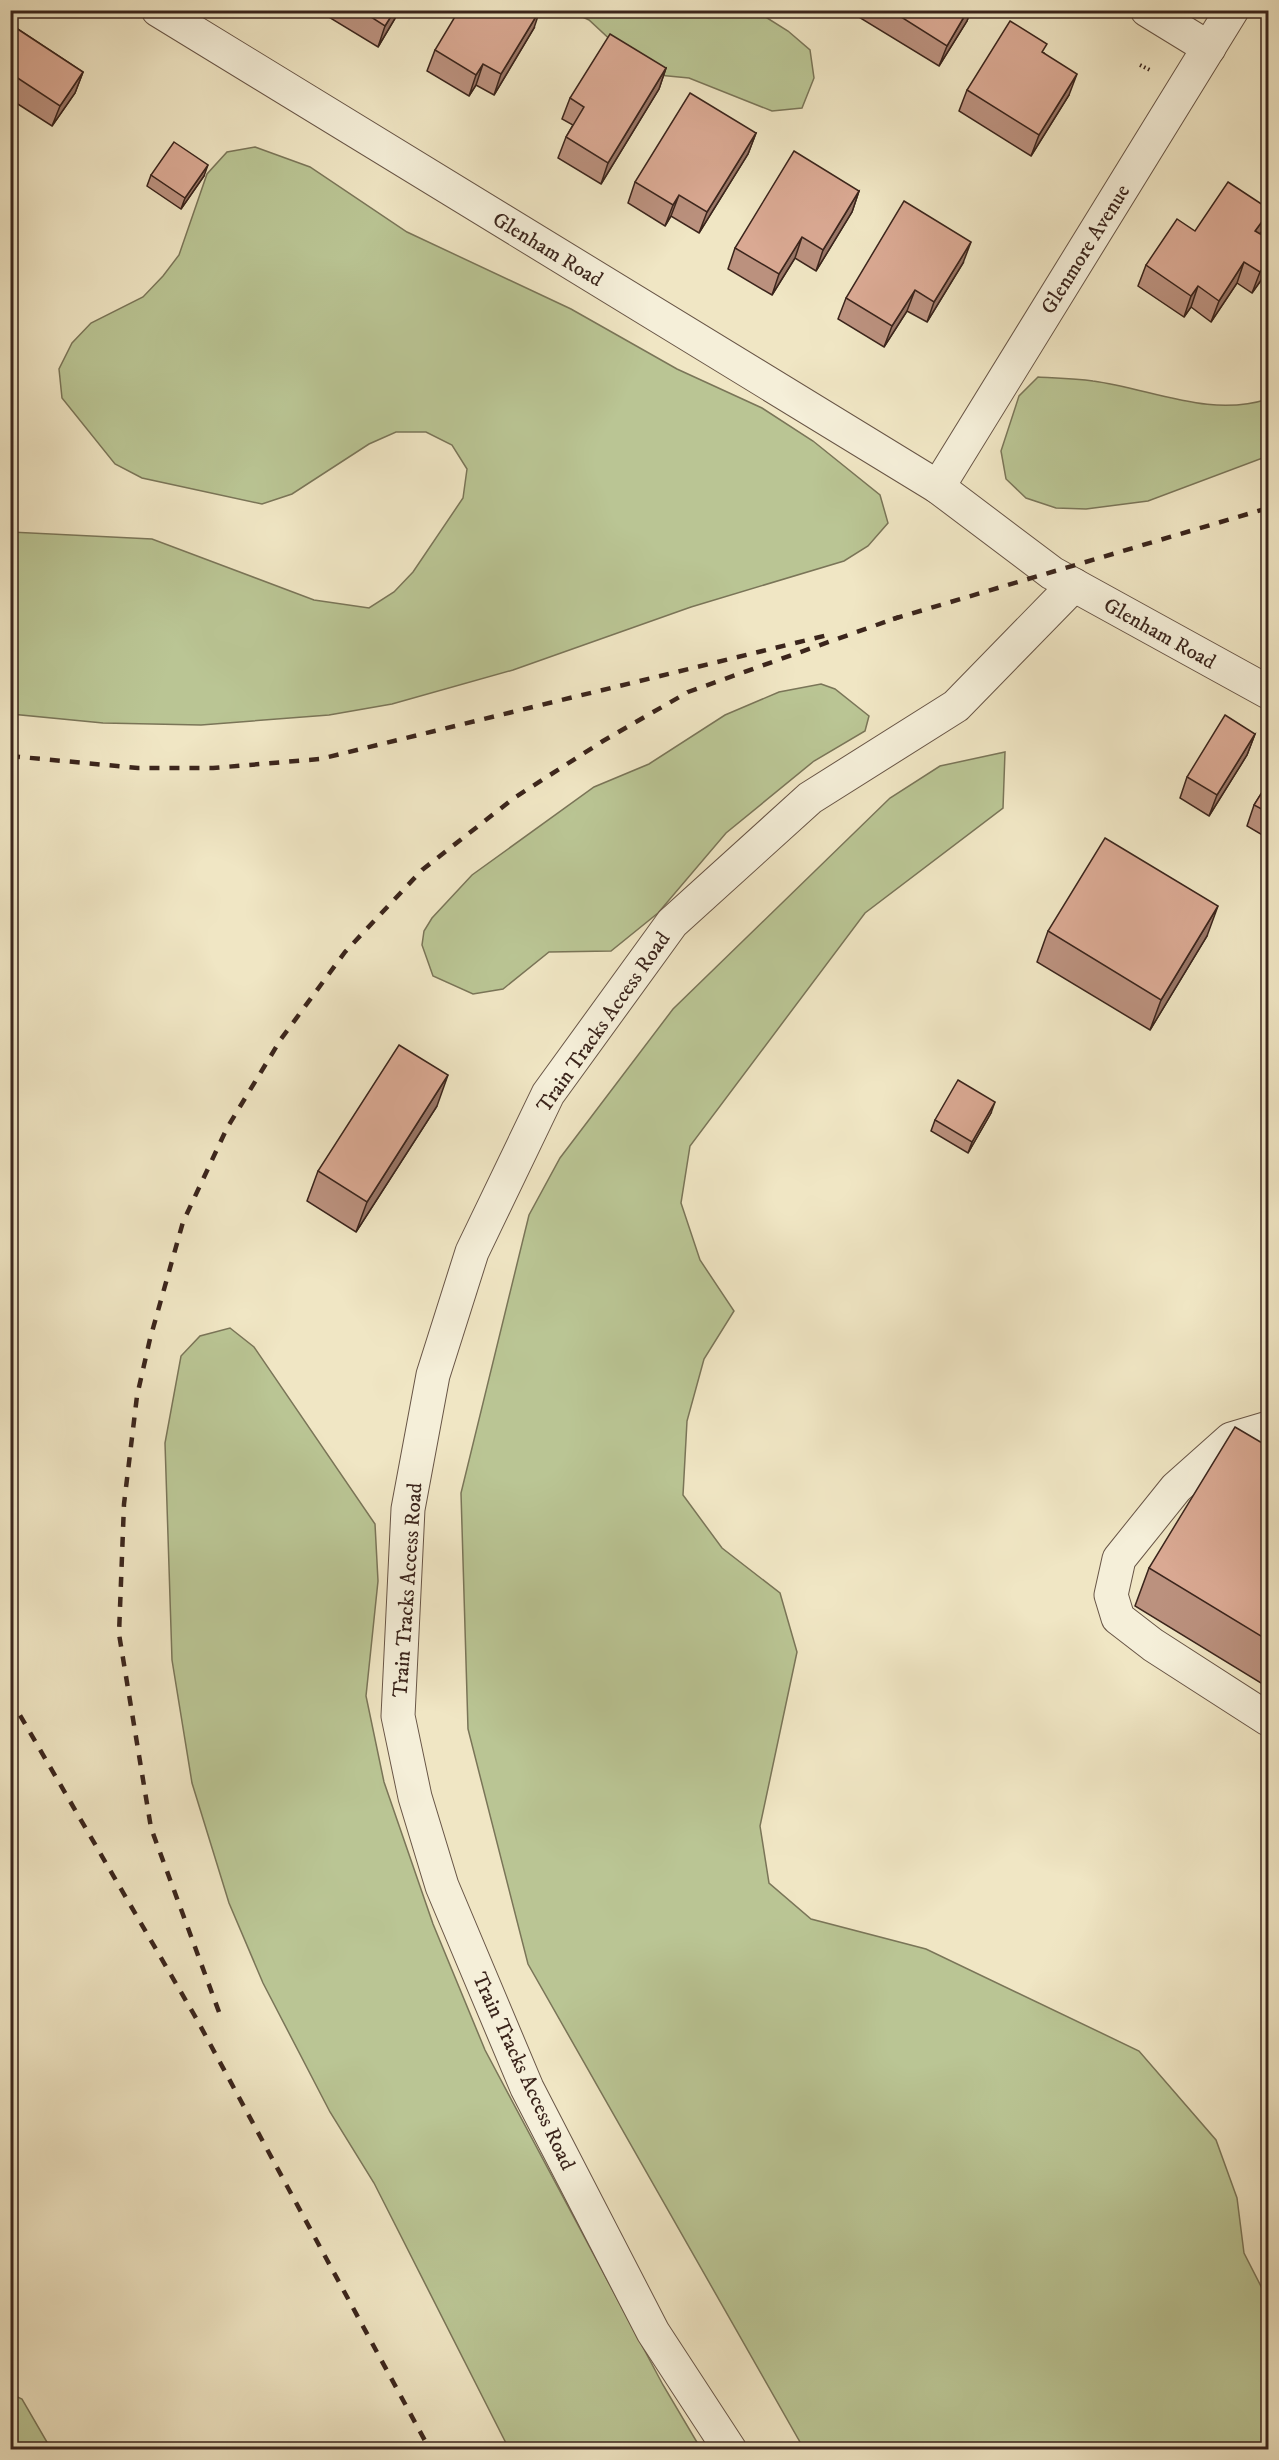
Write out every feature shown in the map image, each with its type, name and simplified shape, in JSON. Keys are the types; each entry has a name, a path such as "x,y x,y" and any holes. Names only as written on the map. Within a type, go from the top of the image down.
{"street":[{"name":"Glenham Road","path":"158,10 938,488 1063,579 1269,692"},
{"path":"1147,10 1209,48"},
{"name":"Glenmore Avenue","path":"938,488 1232,10"},
{"name":"Train Tracks Access Road","path":"730,2450 652,2332 527,2088 442,1886 415,1797 398,1716 408,1509 430,1386 472,1252 548,1094 672,924 810,798 956,706 1063,579"},
{"path":"1269,1428 1231,1439 1176,1488 1119,1559 1111,1595 1118,1618 1153,1645 1269,1719"}],"green space":[{"path":"570,11 756,11 788,31 810,50 814,78 802,108 772,111 689,78 658,75 631,59 589,20"},
{"path":"255,147 310,167 407,232 571,309 677,369 762,408 813,441 880,495 888,523 868,546 844,561 691,607 513,670 392,704 329,715 201,725 103,723 11,714 11,532 152,539 314,600 369,608 394,592 413,572 463,498 467,469 452,445 426,432 396,432 369,444 292,494 262,504 142,478 115,464 62,398 59,369 72,343 91,323 143,297 163,276 179,255 207,174 227,152"},
{"path":"1038,377 1093,381 1202,404 1246,404 1268,399 1268,456 1148,501 1086,509 1056,508 1026,498 1006,479 1001,451 1019,396"},
{"path":"821,684 835,689 869,716 865,731 814,761 726,833 658,913 611,951 549,952 503,989 473,994 433,976 422,945 424,931 432,918 472,875 594,787 649,764 725,715 779,692"},
{"path":"1005,752 1003,808 865,913 690,1146 681,1203 700,1260 734,1311 704,1359 687,1421 683,1495 722,1548 780,1593 797,1652 760,1826 769,1883 811,1919 926,1949 1139,2051 1216,2140 1237,2198 1244,2253 1268,2300 1268,2449 804,2449 528,1964 468,1729 461,1493 529,1215 560,1158 673,1009 890,798 940,766"},
{"path":"230,1328 254,1347 375,1524 378,1581 366,1696 384,1782 433,1924 485,2050 663,2385 701,2449 509,2449 374,2183 330,2112 263,1983 229,1903 192,1783 172,1660 165,1443 181,1356 200,1336"},
{"path":"11,2394 22,2399 51,2449 11,2449"}],"building":[{"path":"360,10 395,10 385,26"},
{"path":"459,10 540,10 501,74 483,64 476,75 435,50"},
{"path":"890,10 968,10 947,46"},
{"path":"1010,21 1047,44 1042,52 1077,74 1039,135 967,90"},
{"path":"10,24 83,72 60,106 10,73"},
{"path":"610,34 666,68 608,163 566,137 584,107 570,98"},
{"path":"690,93 756,133 707,212 679,195 673,205 635,182"},
{"path":"174,142 208,165 185,198 151,175"},
{"path":"794,151 859,191 823,250 802,237 779,274 735,248"},
{"path":"1228,182 1269,209 1255,231 1269,239 1269,260 1260,272 1244,262 1219,301 1198,286 1191,296 1146,265 1177,219 1195,231"},
{"path":"904,201 971,242 934,302 915,290 892,326 846,298"},
{"path":"1225,715 1255,734 1217,795 1187,777"},
{"path":"1269,781 1269,813 1254,805"},
{"path":"1105,838 1218,906 1161,1000 1048,931"},
{"path":"399,1045 448,1075 367,1202 318,1171"},
{"path":"958,1080 995,1102 972,1142 935,1120"},
{"path":"1235,1427 1269,1447 1269,1641 1149,1568"}],"railway":[{"path":"893,619 1268,508"},
{"path":"219,2012 151,1828 119,1634 124,1504 137,1396 150,1339 183,1222 227,1128 281,1039 345,952 422,870 514,798 603,741 688,692 899,617"},
{"path":"10,756 138,768 213,768 320,759 832,634"},
{"path":"10,1698 196,2018 430,2450"}]}
